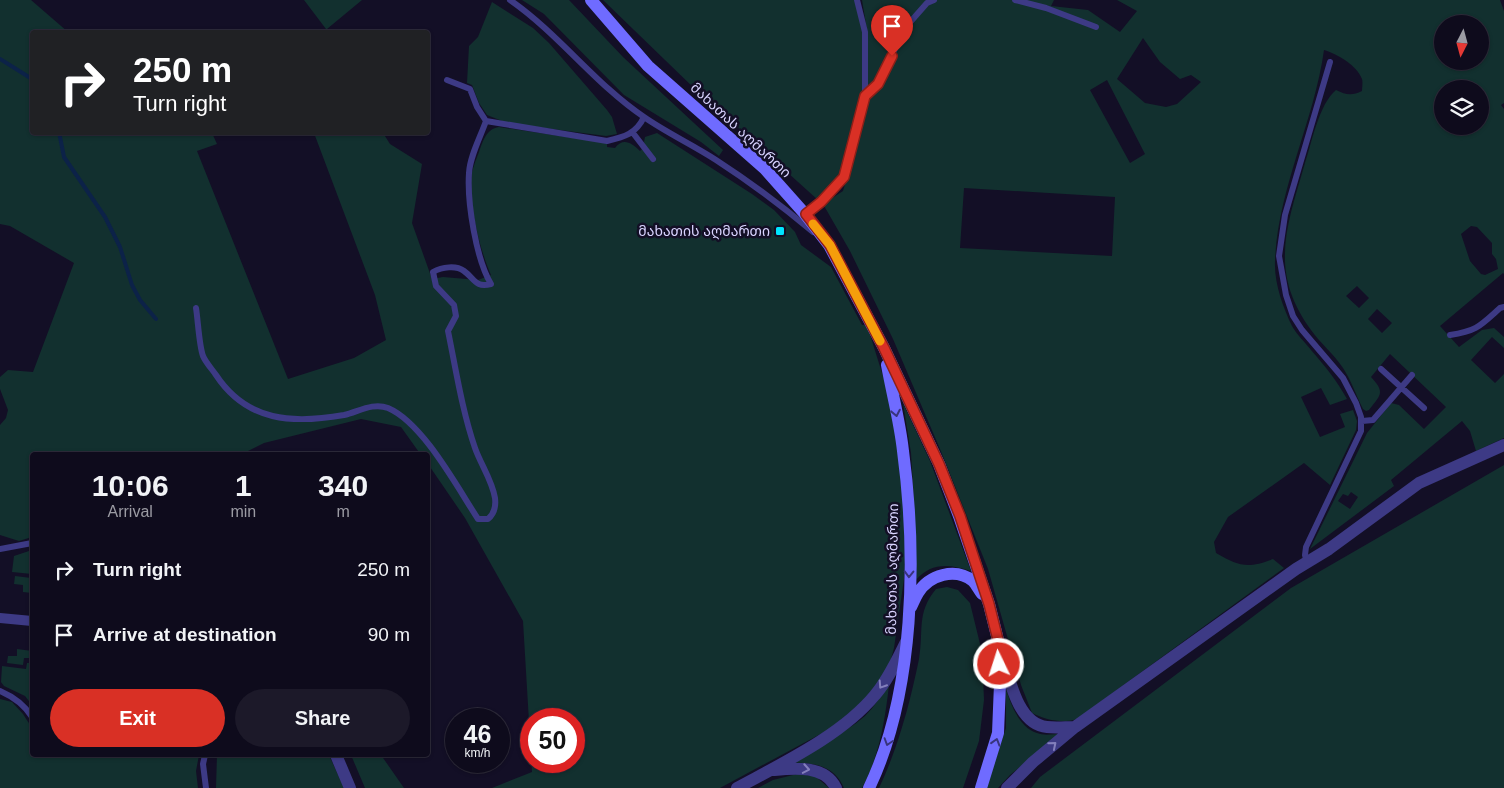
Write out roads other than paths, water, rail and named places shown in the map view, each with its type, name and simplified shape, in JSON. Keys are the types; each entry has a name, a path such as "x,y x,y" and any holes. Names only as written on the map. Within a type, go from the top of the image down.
{"main road":[{"name":"მახათას აღმართი","path":"591,0 648,66 765,169 806,214 830,245 884,348 939,464 960,516 989,604 999,644 998,733 981,788"},
{"name":"მახათას აღმართი","path":"869,788 880,765 894,722 904,669 909,612 908,506 903,450 884,348"},
{"path":"909,612 918,592 930,581 944,575 957,573 974,581 989,604"}],"street":[{"path":"1007,788 1032,762 1075,727 1298,565 1329,549 1419,483 1504,445"},
{"path":"0,618 30,621"},
{"path":"737,788 827,736 861,711 884,682 906,642"},
{"path":"999,644 1017,703 1025,715 1034,722 1046,727 1075,727"},
{"path":"337,757 350,788"},
{"path":"769,770 800,768 819,772 836,788"}],"lane":[{"path":"510,0 532,15 604,86 644,118 715,159 771,197 830,245"},
{"path":"806,214 821,202 844,177 865,96 865,32 857,0"},
{"path":"865,96 878,84 905,28 927,3 934,0"},
{"path":"1015,0 1046,8 1096,27"},
{"path":"1298,565 1305,555 1306,547 1361,431 1362,421 1356,403 1343,378 1302,330 1293,316 1286,295 1279,256 1285,215 1330,62"},
{"path":"447,80 470,89 477,107 486,121 607,141 633,133 640,126 644,118"},
{"path":"196,308 203,356 222,384 246,406 267,416 315,419 346,414 372,406 387,408 405,419 429,445 478,518 488,519 492,516 495,498 491,483 476,448 461,396 448,331 456,316 454,305 436,286 433,272 443,267 463,270 475,282 484,286 491,284 486,276 477,244 470,200 469,174 486,121"},
{"path":"633,133 653,159"},
{"path":"1450,334 1468,332 1477,328 1500,308 1504,307"},
{"path":"1381,369 1424,408"},
{"path":"1362,421 1373,420 1412,375"},
{"path":"0,549 30,543"},
{"path":"0,691 15,698 27,708 30,713"},
{"path":"205,757 203,764 206,788"}],"waterway":[{"path":"0,59 30,78"},
{"path":"60,135 64,157 105,217 120,247 132,285 140,300 156,319"}],"place":[{"name":"მახათის აღმართი","path":"780,231"}]}
